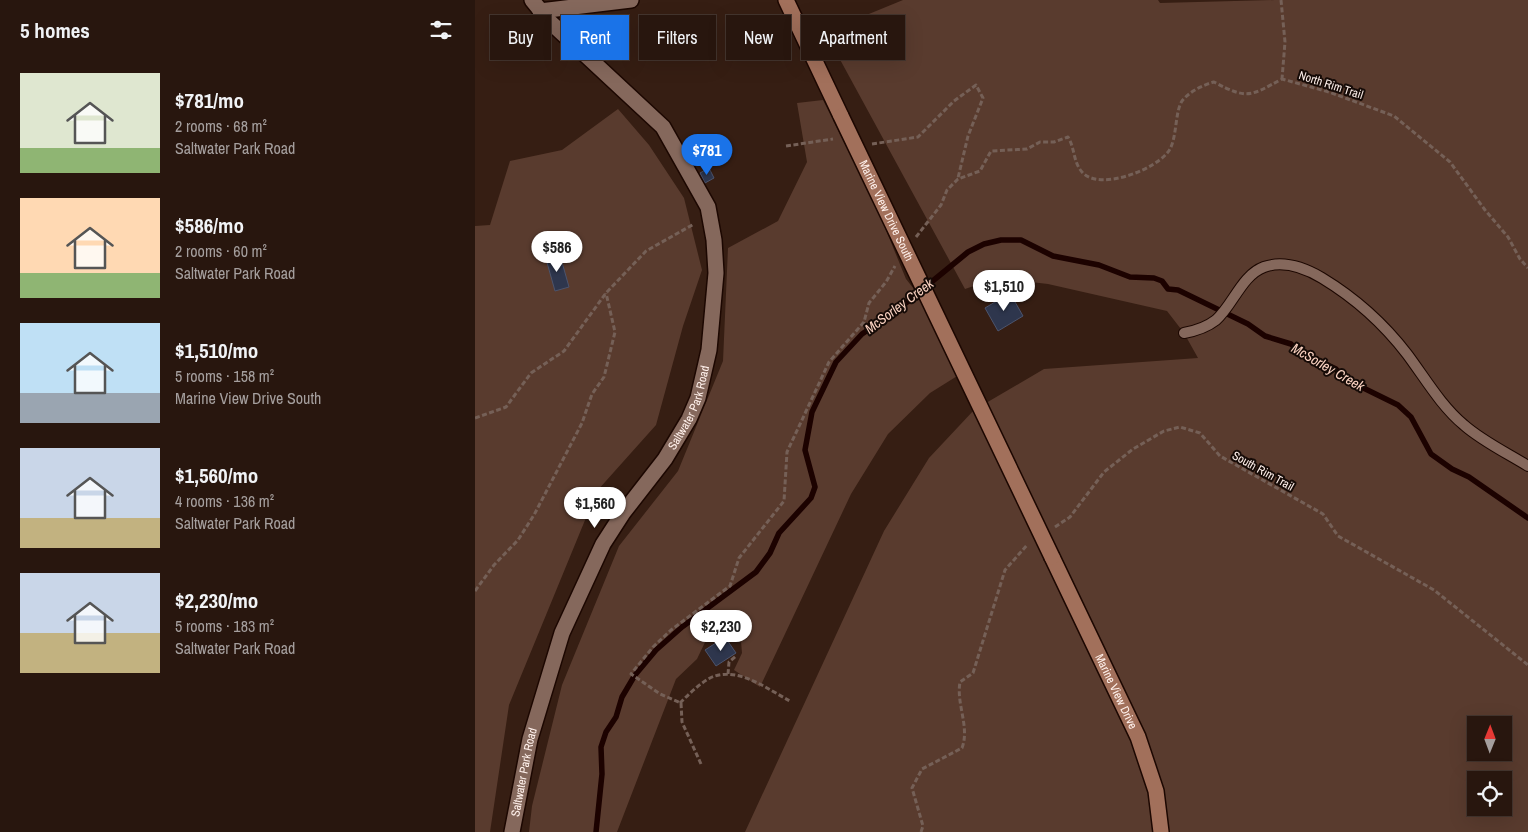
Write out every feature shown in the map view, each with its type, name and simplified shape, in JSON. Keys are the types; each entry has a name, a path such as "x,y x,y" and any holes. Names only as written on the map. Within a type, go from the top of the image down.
{"main road":[{"name":"Marine View Drive South","path":"786,0 1052,557"},
{"name":"Marine View Drive","path":"1052,557 1138,737 1156,791 1161,832"}],"street":[{"path":"536,6 631,0"},
{"name":"Saltwater Park Road","path":"512,832 530,739 562,633 603,544 623,513 665,459 689,419 698,398 705,373 713,320 716,273 715,240 708,207 663,128 635,99 559,31 536,6"}],"lane":[{"path":"1185,333 1197,330 1217,319 1252,274 1264,267 1283,264 1307,269 1337,287 1379,321 1436,395 1464,426 1528,466"}],"path":[{"path":"1281,0 1285,42 1282,79"},
{"name":"North Rim Trail","path":"958,178 980,171 991,151 1011,152 1027,149 1040,142 1054,142 1068,137 1073,144 1073,154 1081,172 1091,180 1117,180 1162,160 1170,149 1182,102 1201,85 1214,82 1233,92 1253,95 1282,79 1329,92 1394,116 1450,162 1485,210 1508,237 1520,259 1528,268"},
{"path":"868,144 918,137 954,101 976,85 983,98 968,136 958,178 947,190 941,205 924,228"},
{"path":"786,146 829,138 837,140"},
{"path":"475,418 507,407 531,373 564,351 606,294 646,251 699,220 708,207"},
{"path":"679,702 660,694 631,674 653,647 671,630 730,586 739,558 783,501 787,452 829,362 864,322 869,303 886,282"},
{"path":"475,591 494,565 518,540 534,515 582,423 593,394 604,377 615,332 606,294"},
{"name":"South Rim Trail","path":"1054,528 1070,517 1104,472 1133,449 1164,431 1181,427 1200,433 1220,456 1323,514 1338,536 1434,590 1528,665"},
{"path":"921,832 923,826 912,788 922,769 962,748 965,739 958,693 960,682 973,673 1005,570 1030,543"},
{"path":"728,674 729,662 736,656"},
{"path":"679,702 711,678 728,674 747,678 790,701"},
{"path":"679,702 682,722 701,764"}],"shaded area":[{"path":"903,0 1158,0 1160,3 1275,0 1528,0 1528,832 745,832 884,531 929,458 974,410 1044,369 1198,358 1184,333 1167,311 1048,284 997,278 965,289 840,60 905,60 905,15 866,15"},
{"path":"823,100 879,213 906,279 925,303 962,373 930,393 888,434 851,494 760,687 734,670 742,653 740,630 708,636 697,659 676,679 617,832 529,832 532,806 562,685 619,546 678,471 723,361 728,248 778,221 807,162 797,103"},
{"path":"618,109 649,145 684,198 702,270 683,326 656,425 597,491 509,705 490,832 475,832 475,226 490,225 510,161 562,150"}],"building":[{"path":"709,168 714,178 705,183 700,173"},
{"path":"560,255 569,287 555,291 546,259"},
{"path":"1010,293 1023,316 998,331 985,308"},
{"path":"725,637 736,653 716,666 705,650"}],"waterway":[{"name":"McSorley Creek","path":"596,832 602,774 601,747 606,732 616,717 622,697 635,675 656,650 682,627 756,572 770,553 779,533 811,498 815,487 805,450 812,412 836,362 862,334 896,311 968,252 984,244 1001,240 1021,240 1053,256 1099,265 1130,277 1154,278 1162,281 1168,289 1178,290 1248,324 1265,336 1291,344 1300,352 1336,369 1341,377 1398,405 1411,417 1431,454 1452,469 1469,477 1528,518"}]}
